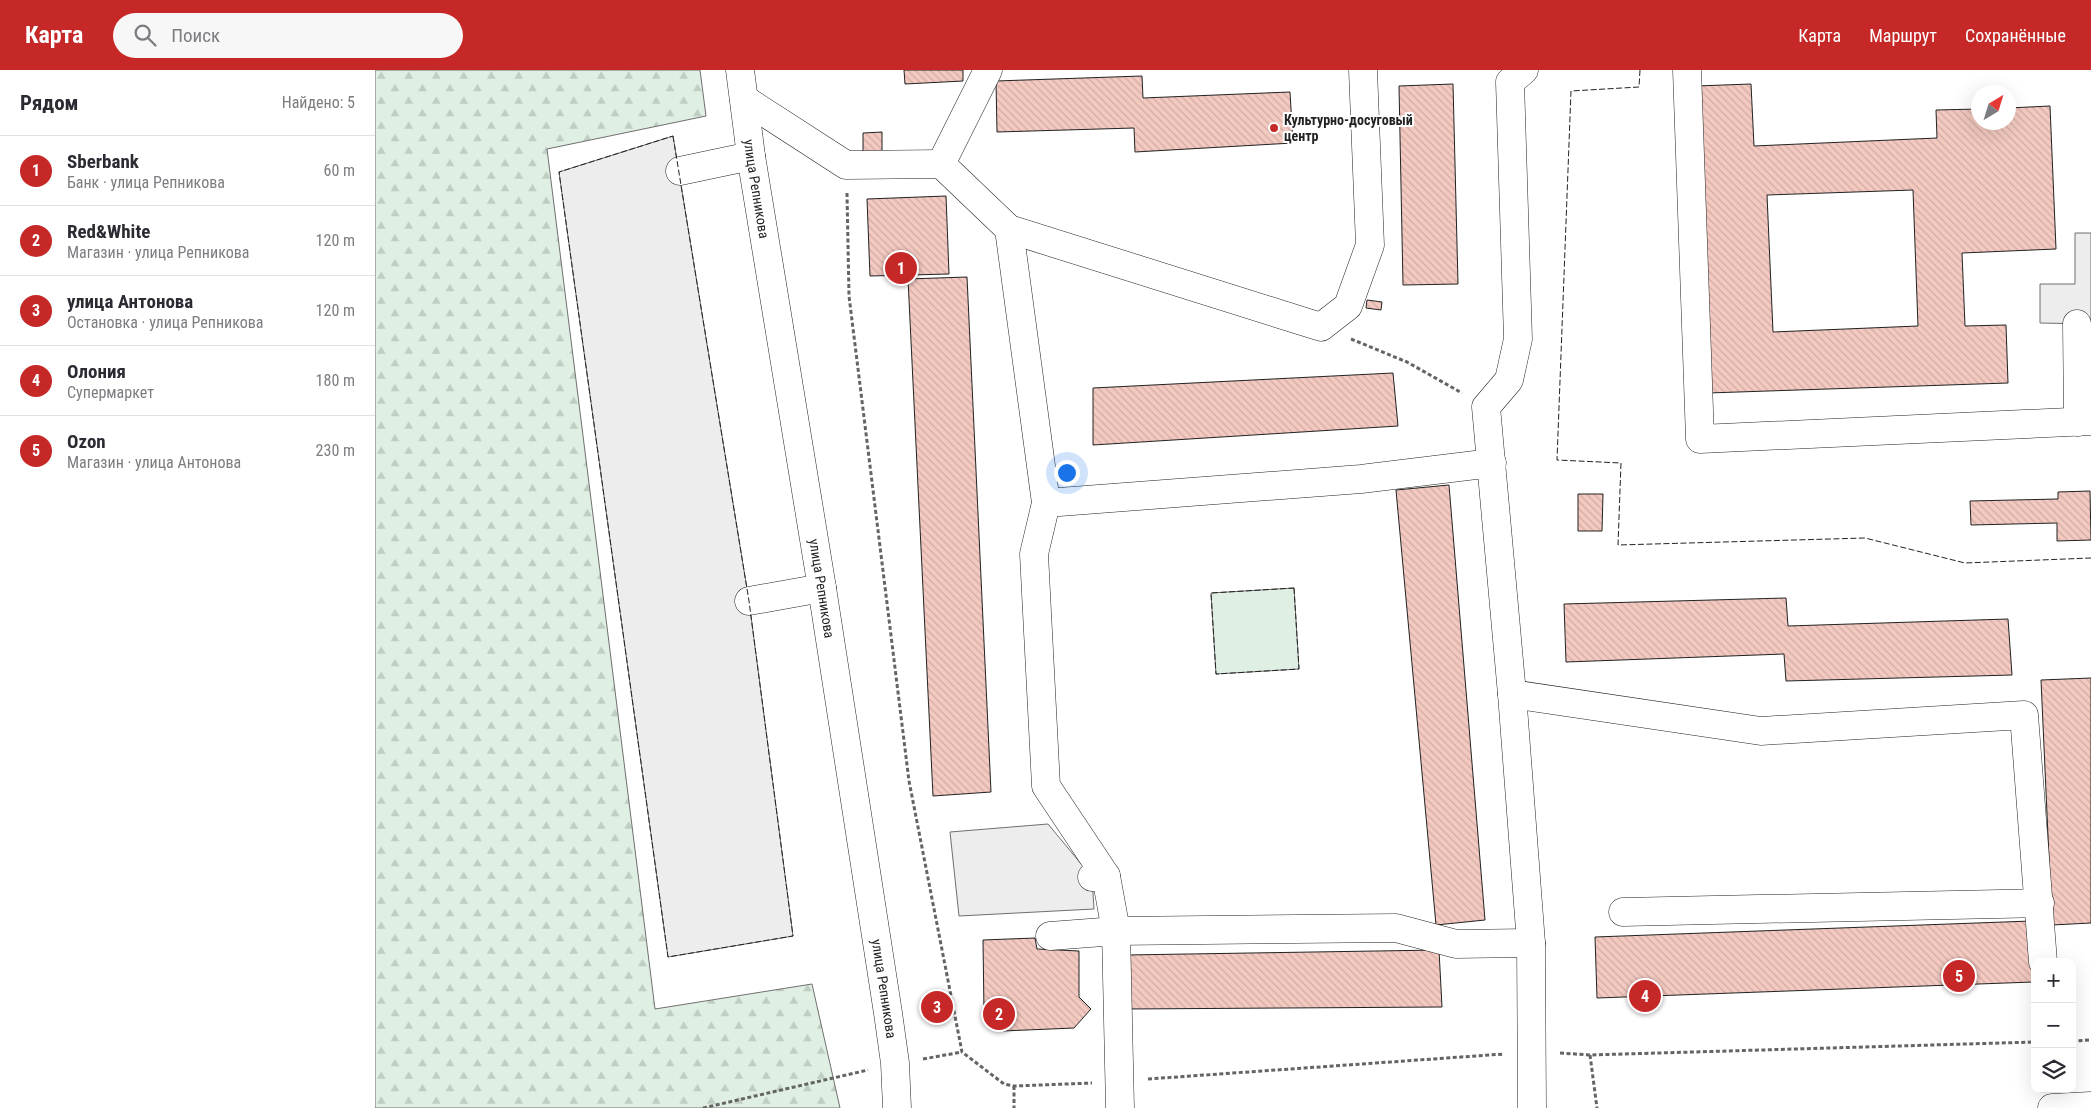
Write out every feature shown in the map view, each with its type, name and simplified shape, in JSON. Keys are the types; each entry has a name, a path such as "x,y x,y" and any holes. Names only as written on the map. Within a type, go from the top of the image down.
{"main road":[{"name":"улица Репникова","path":"740,70 751,156 822,588 895,1063 897,1108"},
{"path":"941,164 988,70"},
{"path":"744,99 846,165 941,164 1009,229 1321,328 1348,306 1370,244 1363,70"},
{"path":"1524,70 1510,82 1518,339 1509,380 1486,407 1512,694 1531,943 1533,1108"},
{"path":"1687,70 1700,439 2084,422 2077,324"},
{"path":"680,171 751,156"},
{"path":"1009,229 1045,503 1034,554 1046,786 1099,876 1116,931 1119,1095"},
{"path":"1045,503 1361,479 1492,463"},
{"path":"749,601 822,588"},
{"path":"1512,694 1761,731 2024,715 2043,958"},
{"path":"1623,912 2040,903"},
{"path":"1050,936 1116,931 1397,928 1456,944 1531,943"},
{"path":"2049,1093 2051,1108 2091,1106"}],"path":[{"path":"846,165 849,296 909,780 962,1052 1004,1084 1119,1095 1532,1052 1590,1055 2031,1042"},
{"path":"1321,328 1407,362 1486,407"},
{"path":"2076,1041 2091,1040"},
{"path":"703,1108 895,1063 962,1052"},
{"path":"1590,1055 1597,1108"},
{"path":"1014,1086 1014,1108"}],"green space":[{"path":"375,70 700,70 706,116 547,149 655,1009 812,984 840,1108 375,1108"},
{"path":"1294,588 1299,669 1216,674 1211,593"}],"shaded area":[{"path":"673,136 749,601 793,936 668,957 559,172"},
{"path":"2075,233 2091,233 2091,324 2040,323 2040,284 2075,284"},
{"path":"1048,824 1092,877 1094,909 959,916 950,832"}],"building":[{"path":"904,70 963,70 963,81 905,84"},
{"path":"1142,76 1143,98 1290,92 1293,143 1135,152 1134,128 997,132 996,81"},
{"path":"1453,84 1458,284 1403,285 1399,86"},
{"path":"1751,84 1754,146 1937,138 1936,110 1971,109 1971,130 2016,130 2016,108 2050,106 2056,249 1962,253 1965,326 2006,325 2008,383 1708,393 1696,86","holes":["1913,190 1918,326 1773,332 1767,195"]},
{"path":"882,132 882,158 863,160 863,133"},
{"path":"946,196 949,274 870,276 867,199"},
{"path":"967,277 991,792 933,796 908,279"},
{"path":"1367,300 1382,302 1381,310 1366,308"},
{"path":"1393,373 1398,426 1093,445 1093,388"},
{"path":"1449,485 1485,920 1436,925 1396,490"},
{"path":"2090,491 2091,540 2057,541 2057,523 1971,525 1970,501 2058,499 2058,492"},
{"path":"1578,494 1603,494 1602,531 1578,531"},
{"path":"1786,598 1788,626 2008,619 2012,675 1786,681 1784,654 1566,662 1564,604"},
{"path":"2091,678 2091,923 2052,925 2041,680"},
{"path":"2031,921 2031,982 1597,998 1595,937"},
{"path":"1035,938 1037,949 1079,951 1079,997 1091,1009 1074,1028 1003,1031 984,1013 983,940"},
{"path":"1439,950 1442,1007 1126,1009 1126,955"}],"fence":[{"path":"1640,70 1639,87 1571,91 1557,460 1621,463 1618,545 1865,538 1965,563 2091,558"},
{"path":"673,136 749,601 793,936 668,957 559,172 673,136"},
{"path":"1294,588 1299,669 1216,674 1211,593 1294,588"}],"place":[{"name":"Культурно-досуговый центр","path":"1274,128"},
{"name":"Sberbank","path":"901,268"},
{"name":"Ozon","path":"1959,976"},
{"name":"Олония","path":"1645,996"},
{"name":"улица Антонова","path":"937,1007"},
{"name":"Red&White","path":"999,1014"}]}
